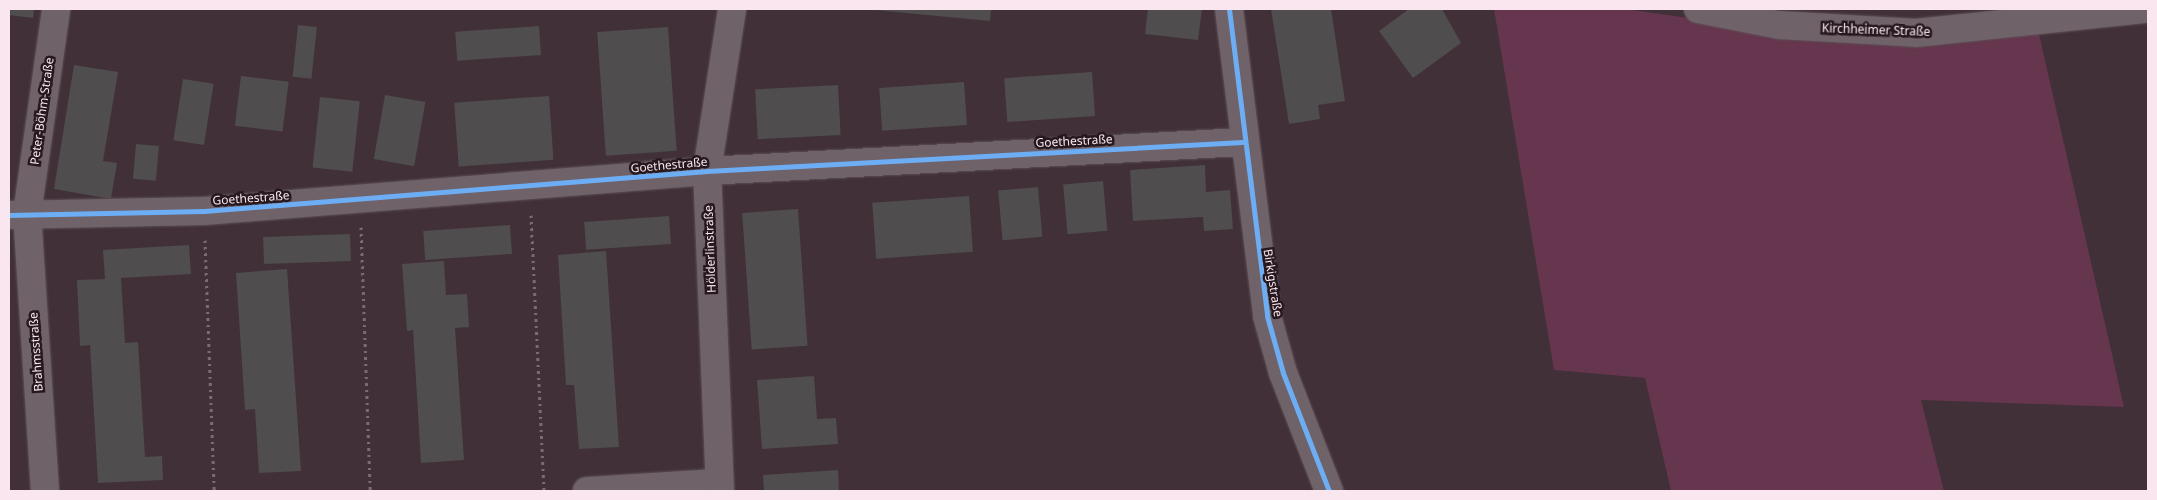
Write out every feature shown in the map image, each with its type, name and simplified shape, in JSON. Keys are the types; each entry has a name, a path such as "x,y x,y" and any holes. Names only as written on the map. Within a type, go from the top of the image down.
{"street":[{"name":"Peter-Böhm-Straße","path":"18,214 56,9"},
{"name":"Hölderlinstraße","path":"719,487 707,171 732,9"},
{"name":"Birkigstraße","path":"1229,9 1242,142 1267,316 1283,373 1330,491"},
{"name":"Kirchheimer Straße","path":"1698,9 1778,26 1916,33 2144,9"},
{"name":"Goethestraße","path":"18,214 204,211 530,187 707,171 1242,142"},
{"name":"Brahmsstraße","path":"18,214 46,491"},
{"path":"587,491 719,487"}],"path":[{"path":"530,187 544,491"},
{"path":"360,200 370,491"}],"shaded area":[{"path":"1494,9 1625,9 1696,19 2039,34 2124,407 1921,400 1944,491 1671,491 1645,378 1554,370"}],"building":[{"path":"9,9 34,9 33,18 9,15"},
{"path":"865,9 991,9 990,21"},
{"path":"1148,9 1202,9 1198,40 1145,34"},
{"path":"1271,9 1331,9 1345,101 1318,105 1320,119 1289,124"},
{"path":"1409,9 1442,9 1461,43 1413,78 1379,31"},
{"path":"298,25 317,27 311,79 293,77"},
{"path":"539,26 541,55 457,61 455,32"},
{"path":"668,27 677,151 606,156 597,32"},
{"path":"74,65 118,72 103,161 117,163 111,199 54,189"},
{"path":"1092,72 1095,116 1007,122 1004,78"},
{"path":"241,76 289,82 283,131 235,126"},
{"path":"183,79 214,84 204,145 173,140"},
{"path":"964,82 967,125 882,131 879,88"},
{"path":"838,85 841,135 758,139 755,89"},
{"path":"385,95 425,102 414,166 374,159"},
{"path":"549,96 553,160 459,166 454,103"},
{"path":"320,97 360,101 352,172 313,168"},
{"path":"136,144 159,146 156,181 133,179"},
{"path":"1205,165 1206,192 1230,190 1233,229 1204,231 1203,217 1133,221 1130,170"},
{"path":"1103,181 1107,231 1068,234 1063,184"},
{"path":"1038,187 1042,237 1003,240 998,190"},
{"path":"969,196 973,252 876,259 872,203"},
{"path":"798,209 808,346 752,350 742,213"},
{"path":"669,216 671,244 586,250 584,222"},
{"path":"510,225 512,254 425,260 423,231"},
{"path":"350,234 351,261 264,264 263,237"},
{"path":"189,245 191,274 121,278 125,343 138,342 145,457 162,456 163,480 98,483 90,345 80,346 77,280 105,279 103,250"},
{"path":"606,251 619,447 579,449 574,385 566,385 558,255"},
{"path":"444,261 446,295 467,294 469,327 455,328 464,460 421,463 413,330 407,331 402,264"},
{"path":"287,269 301,471 259,473 255,409 245,410 236,273"},
{"path":"814,376 817,419 836,418 838,444 762,449 757,380"},
{"path":"838,470 839,491 764,491 763,475"}],"cycle path":[{"path":"1229,9 1267,316 1283,373 1329,491"},
{"path":"9,215 204,211 707,171 1242,142"}]}
